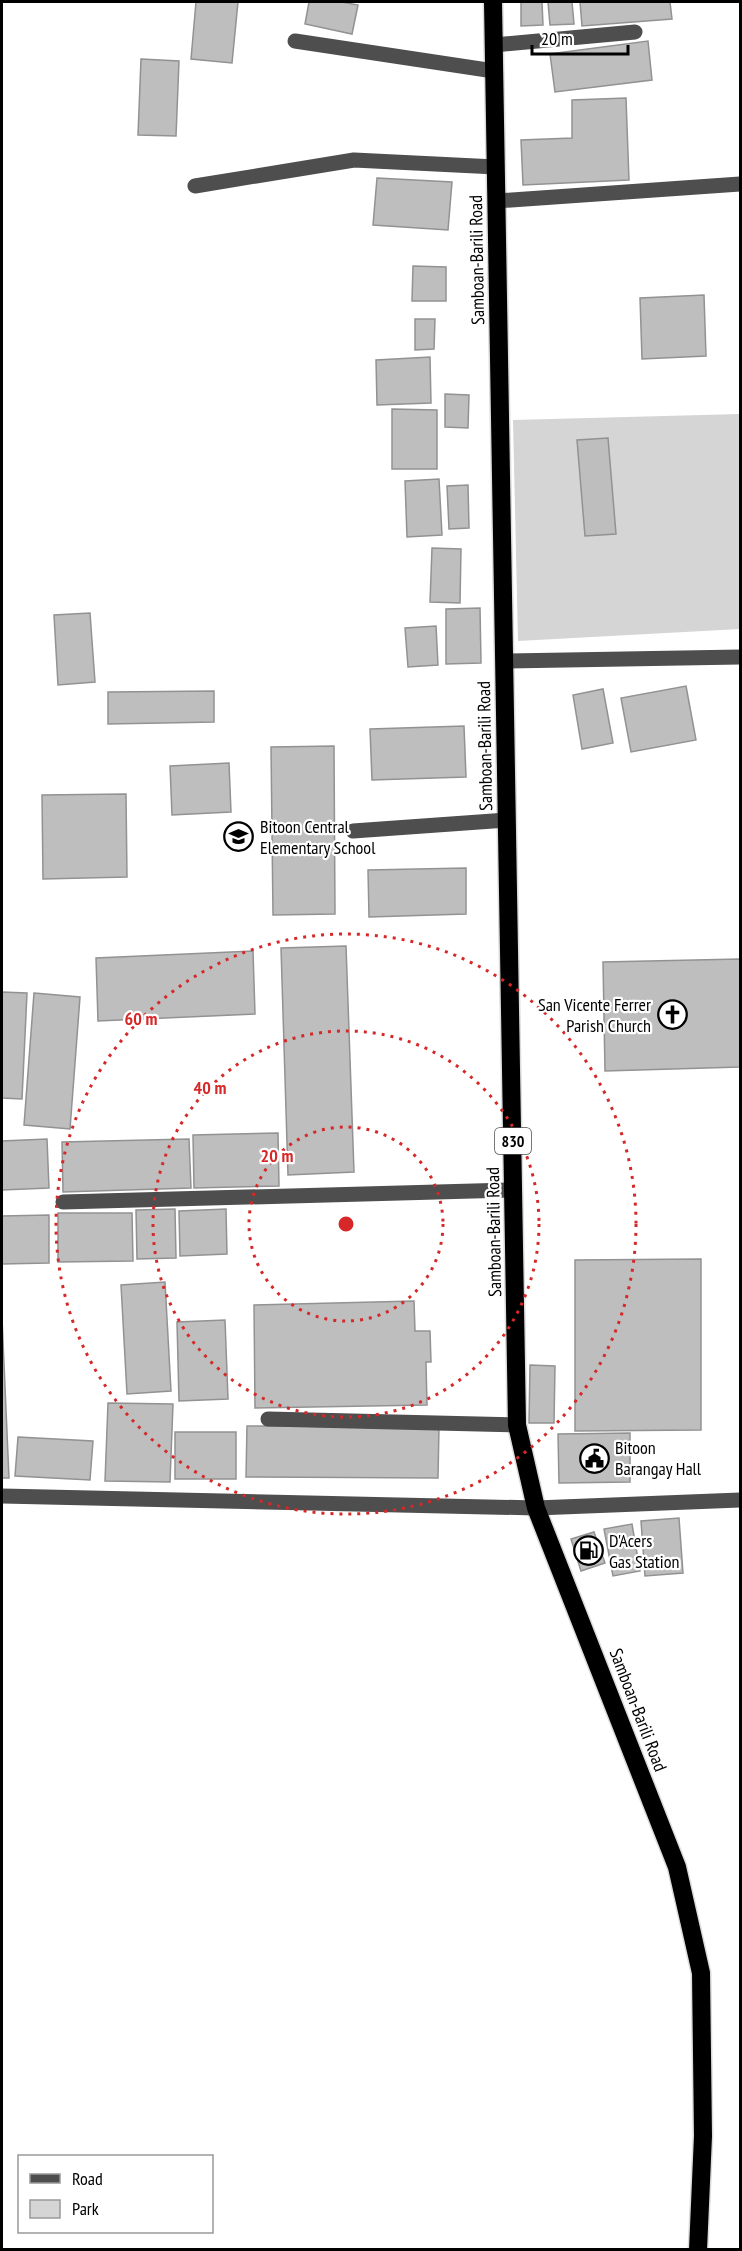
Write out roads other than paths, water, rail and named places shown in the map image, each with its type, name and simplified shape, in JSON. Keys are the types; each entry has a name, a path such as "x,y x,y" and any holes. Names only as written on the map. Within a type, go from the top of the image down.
{"highway":[{"name":"Samboan-Barili Road","path":"493,2 517,1425 536,1508 677,1867 701,1972 703,2136 698,2250"}],"street":[{"path":"494,45 635,32"},
{"path":"295,41 494,71"},
{"path":"195,186 354,160 496,167"},
{"path":"496,201 741,184"},
{"path":"505,661 741,657"},
{"path":"352,831 507,820"},
{"path":"63,1202 514,1190"},
{"path":"268,1419 517,1425"},
{"path":"2,1496 536,1508 741,1500"}],"place":[{"name":"Bitoon Central Elementary School","path":"239,837"},
{"name":"San Vicente Ferrer Parish Church","path":"672,1015"},
{"name":"Bitoon Barangay Hall","path":"594,1458"},
{"name":"D'Acers Gas Station","path":"588,1551"}]}
